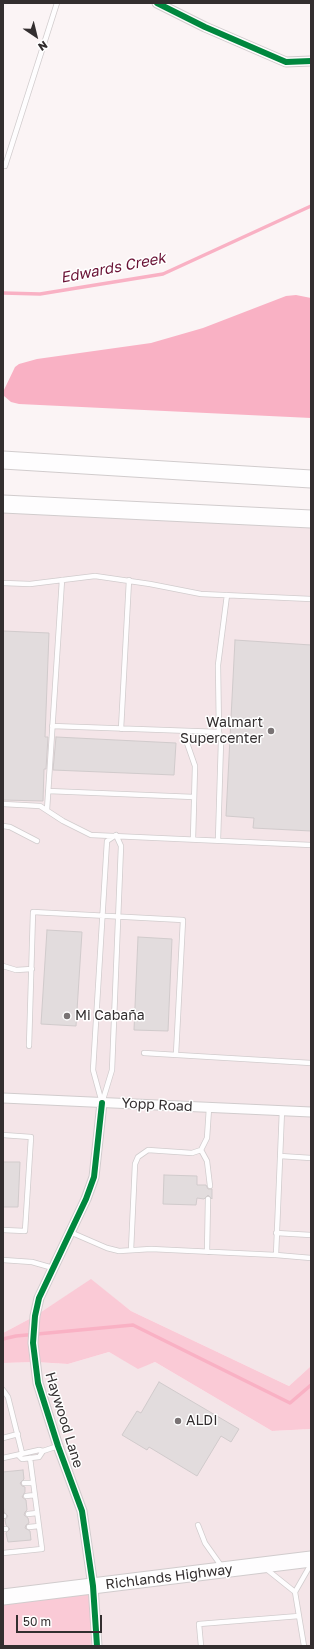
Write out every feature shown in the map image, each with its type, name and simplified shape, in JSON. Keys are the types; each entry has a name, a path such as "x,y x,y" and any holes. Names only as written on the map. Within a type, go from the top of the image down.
{"highway":[{"path":"3,460 311,478"},
{"path":"3,504 311,519"}],"main road":[{"name":"Richlands Highway","path":"3,1597 311,1559"}],"street":[{"path":"157,3 205,27 286,62 311,61"},
{"name":"Yopp Road","path":"3,1098 311,1112"},
{"name":"Haywood Lane","path":"97,1646 93,1586 82,1511 58,1446 38,1384 33,1344 35,1316 39,1298 86,1199 94,1177 102,1103"}],"lane":[{"path":"5,166 57,3"},
{"path":"3,583 30,584 95,576 129,580 201,594 311,598"},
{"path":"47,810 62,580"},
{"path":"121,729 129,580"},
{"path":"218,840 221,741 219,732 218,666 227,595"},
{"path":"52,726 219,732"},
{"path":"188,731 186,743 195,766 193,839"},
{"path":"48,791 194,797"},
{"path":"3,804 34,806 47,810 63,821 91,834 311,845"},
{"path":"3,826 10,827 37,841"},
{"path":"102,1103 93,1070 107,841 116,835"},
{"path":"102,1103 112,1070 121,846 116,835"},
{"path":"30,1046 33,912 183,920 176,1054"},
{"path":"3,966 16,970 32,969"},
{"path":"144,1053 311,1063"},
{"path":"131,1250 135,1164 138,1157 148,1150 192,1153 201,1150 207,1138 209,1108"},
{"path":"276,1255 282,1110"},
{"path":"3,1135 31,1137 25,1231 3,1230"},
{"path":"201,1150 207,1161 210,1186"},
{"path":"280,1156 311,1158"},
{"path":"206,1252 208,1199"},
{"path":"70,1232 107,1248 118,1251 151,1249 311,1258"},
{"path":"276,1233 311,1234"},
{"path":"3,1260 32,1262 53,1268"},
{"path":"3,1390 8,1397 18,1434 22,1459 39,1457 43,1451"},
{"path":"3,1438 18,1434"},
{"path":"3,1458 38,1450 43,1451 58,1446"},
{"path":"3,1553 42,1549 30,1458"},
{"path":"24,1484 33,1483"},
{"path":"26,1496 35,1495"},
{"path":"28,1514 37,1513"},
{"path":"198,1525 205,1544 224,1570"},
{"path":"29,1527 39,1526"},
{"path":"304,1646 295,1592 311,1564"},
{"path":"262,1566 295,1592"},
{"path":"201,1646 199,1624 299,1616"}],"shaded area":[{"path":"296,295 311,298 311,418 19,404 11,402 4,396 3,392 15,367 19,364 37,359 151,343 203,328 286,296"},
{"path":"3,504 311,519 311,1366 289,1386 131,1311 91,1280 35,1316 3,1333"},
{"path":"91,1279 131,1311 289,1386 311,1366 311,1429 272,1431 155,1362 138,1369 109,1352 68,1364 35,1362 3,1363 3,1333 35,1316"},
{"path":"109,1352 138,1368 155,1362 272,1431 311,1429 311,1646 97,1646 3,1597 3,1363 35,1362 68,1364"},
{"path":"93,1586 97,1646 3,1646 3,1597"}],"building":[{"path":"3,631 49,633 45,737 48,737 46,769 44,769 43,801 3,800"},
{"name":"Walmart Supercenter","path":"235,640 311,645 311,831 253,828 254,818 226,816"},
{"path":"56,737 176,743 174,775 53,770"},
{"path":"47,930 82,932 76,1026 41,1024"},
{"path":"138,937 172,939 168,1031 134,1030"},
{"path":"3,1162 20,1162 18,1207 3,1207"},
{"path":"164,1175 197,1176 197,1185 206,1185 208,1189 212,1189 212,1199 208,1195 204,1199 197,1198 196,1205 163,1204"},
{"name":"ALDI","path":"159,1382 239,1429 231,1442 221,1436 197,1476 149,1447 147,1450 122,1435 137,1411 141,1413"},
{"path":"23,1470 24,1479 20,1483 25,1487 25,1492 22,1497 26,1500 27,1510 24,1515 28,1518 29,1523 25,1528 30,1531 31,1540 8,1542 6,1533 10,1529 6,1525 5,1520 8,1516 4,1512 3,1504 3,1472"}],"waterway":[{"name":"Edwards Creek","path":"3,293 40,294 163,274 311,206"},
{"path":"3,1339 16,1336 133,1325 290,1403 311,1385"}],"cycle path":[{"path":"157,3 205,27 286,62 311,61"},
{"path":"97,1646 93,1586 82,1511 58,1446 38,1383 33,1343 35,1316 39,1298 86,1199 94,1177 102,1103"}],"place":[{"name":"Walmart Supercenter","path":"271,731"},
{"name":"Mi Cabaña","path":"67,1016"},
{"name":"ALDI","path":"178,1421"}]}
